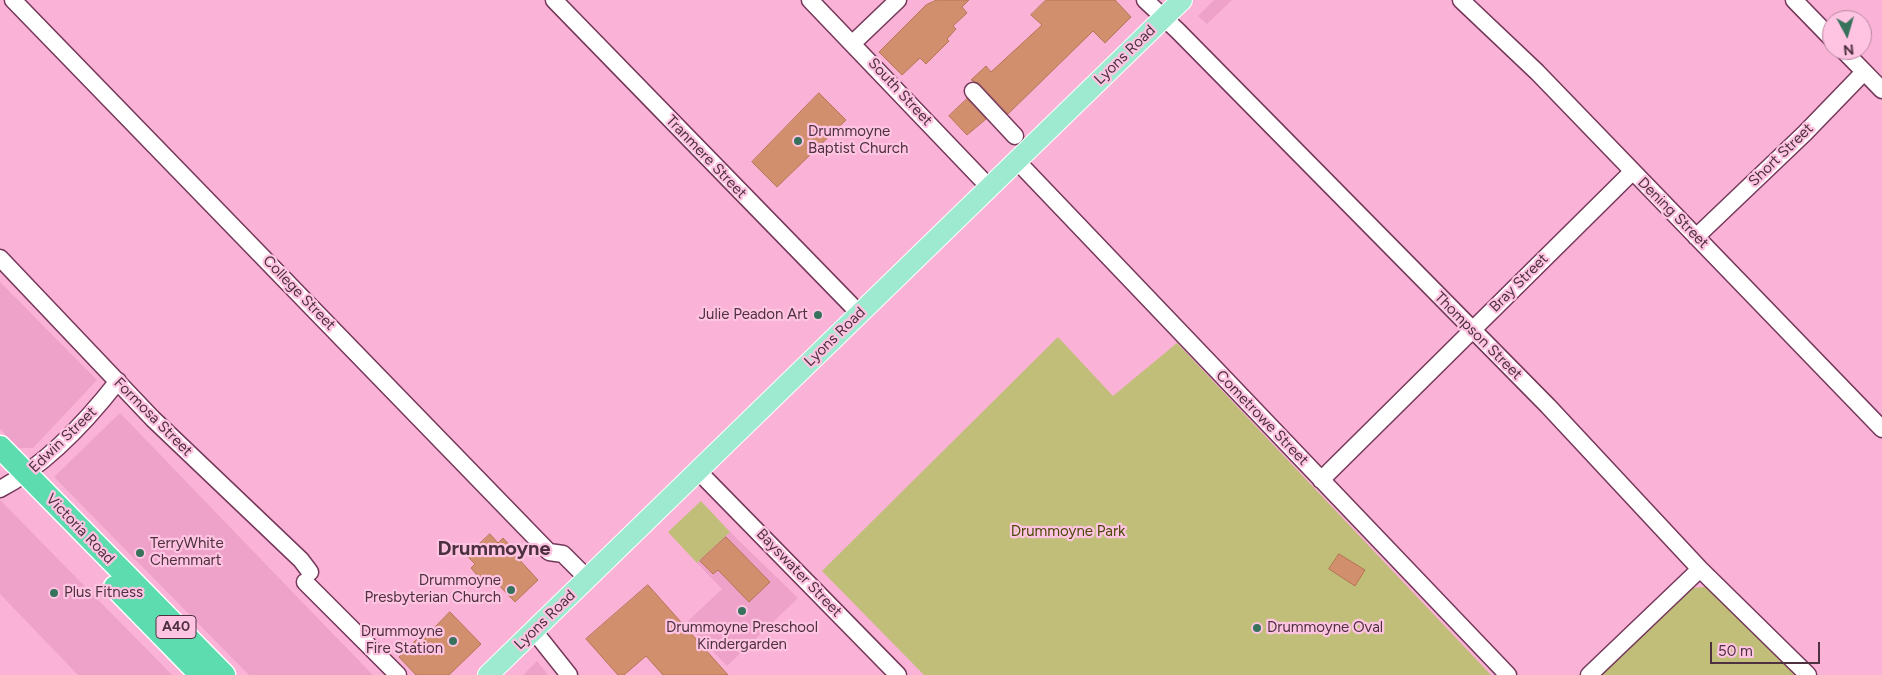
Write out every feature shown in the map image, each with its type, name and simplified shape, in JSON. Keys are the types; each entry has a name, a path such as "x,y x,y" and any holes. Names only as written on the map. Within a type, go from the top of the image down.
{"highway":[{"name":"Victoria Road","path":"0,447 10,479 201,675"},
{"name":"Victoria Road","path":"10,479 224,675"}],"main road":[{"name":"Lyons Road","path":"488,675 588,580 859,313 1182,0"}],"street":[{"name":"College Street","path":"13,0 549,552 562,554 588,580"},
{"name":"Tranmere Street","path":"554,0 859,313"},
{"name":"South Street","path":"810,0 989,187"},
{"path":"853,43 898,0"},
{"name":"Thompson Street","path":"1144,0 1178,31 1472,332 1548,406 1700,569 1808,675"},
{"name":"Dening Street","path":"1461,0 1537,72 1882,429"},
{"path":"1794,0 1822,29"},
{"path":"1853,60 1882,90"},
{"name":"Short Street","path":"1696,237 1805,133 1864,72"},
{"path":"973,91 1015,136"},
{"name":"Cometrowe Street","path":"1016,160 1508,675"},
{"name":"Bray Street","path":"1321,480 1632,172"},
{"name":"Formosa Street","path":"0,258 153,419 301,560 308,577 398,675"},
{"name":"Edwin Street","path":"10,479 101,403 118,381"},
{"name":"Bayswater Street","path":"699,472 898,675"},
{"path":"1589,675 1700,569"},
{"path":"534,631 569,675"}],"shaded area":[{"path":"1214,0 1232,0 1207,24 1198,16"},
{"path":"0,282 97,380 33,448 18,448 0,429"},
{"path":"120,413 373,675 249,675 54,477"},
{"path":"0,500 172,675 78,675 0,594"},
{"name":"Drummoyne Preschool Kindergarden","path":"730,532 798,598 727,666 686,623 722,589 697,563"},
{"path":"537,661 548,675 523,675"}],"green space":[{"name":"Drummoyne Park","path":"1058,337 1113,396 1177,343 1491,675 924,675 822,571"},
{"path":"701,501 730,532 697,563 668,532"},
{"path":"1693,588 1711,588 1797,675 1599,675"}],"building":[{"path":"937,0 969,0 962,7 967,13 953,26 956,29 947,39 949,41 926,64 920,58 902,75 879,52 926,5"},
{"path":"1046,0 1115,0 1131,17 1105,43 1093,31 1008,114 980,84 971,80 986,66 991,72 1042,25 1031,15"},
{"name":"Drummoyne Baptist Church","path":"819,93 846,120 777,187 752,162"},
{"path":"967,99 986,119 967,135 949,116"},
{"path":"490,534 498,543 503,538 517,553 515,555 538,580 515,602 491,577 484,583 471,568 475,564 467,556"},
{"path":"726,537 770,582 749,602 718,570 713,574 700,561"},
{"path":"1339,554 1365,570 1355,586 1329,569"},
{"path":"648,585 728,675 663,675 646,656 624,675 618,675 586,639"},
{"path":"450,612 481,644 449,675 416,675 399,657 420,636 423,639"}],"place":[{"name":"Drummoyne Baptist Church","path":"798,141"},
{"name":"Julie Peadon Art","path":"818,315"},
{"name":"TerryWhite Chemmart","path":"140,553"},
{"name":"Drummoyne Presbyterian Church","path":"511,590"},
{"name":"Plus Fitness","path":"54,593"},
{"name":"Drummoyne Preschool Kindergarden","path":"742,611"},
{"name":"Drummoyne Oval","path":"1257,628"},
{"name":"Drummoyne Fire Station","path":"453,641"}],"district":[{"name":"Drummoyne","path":"494,549"}]}
